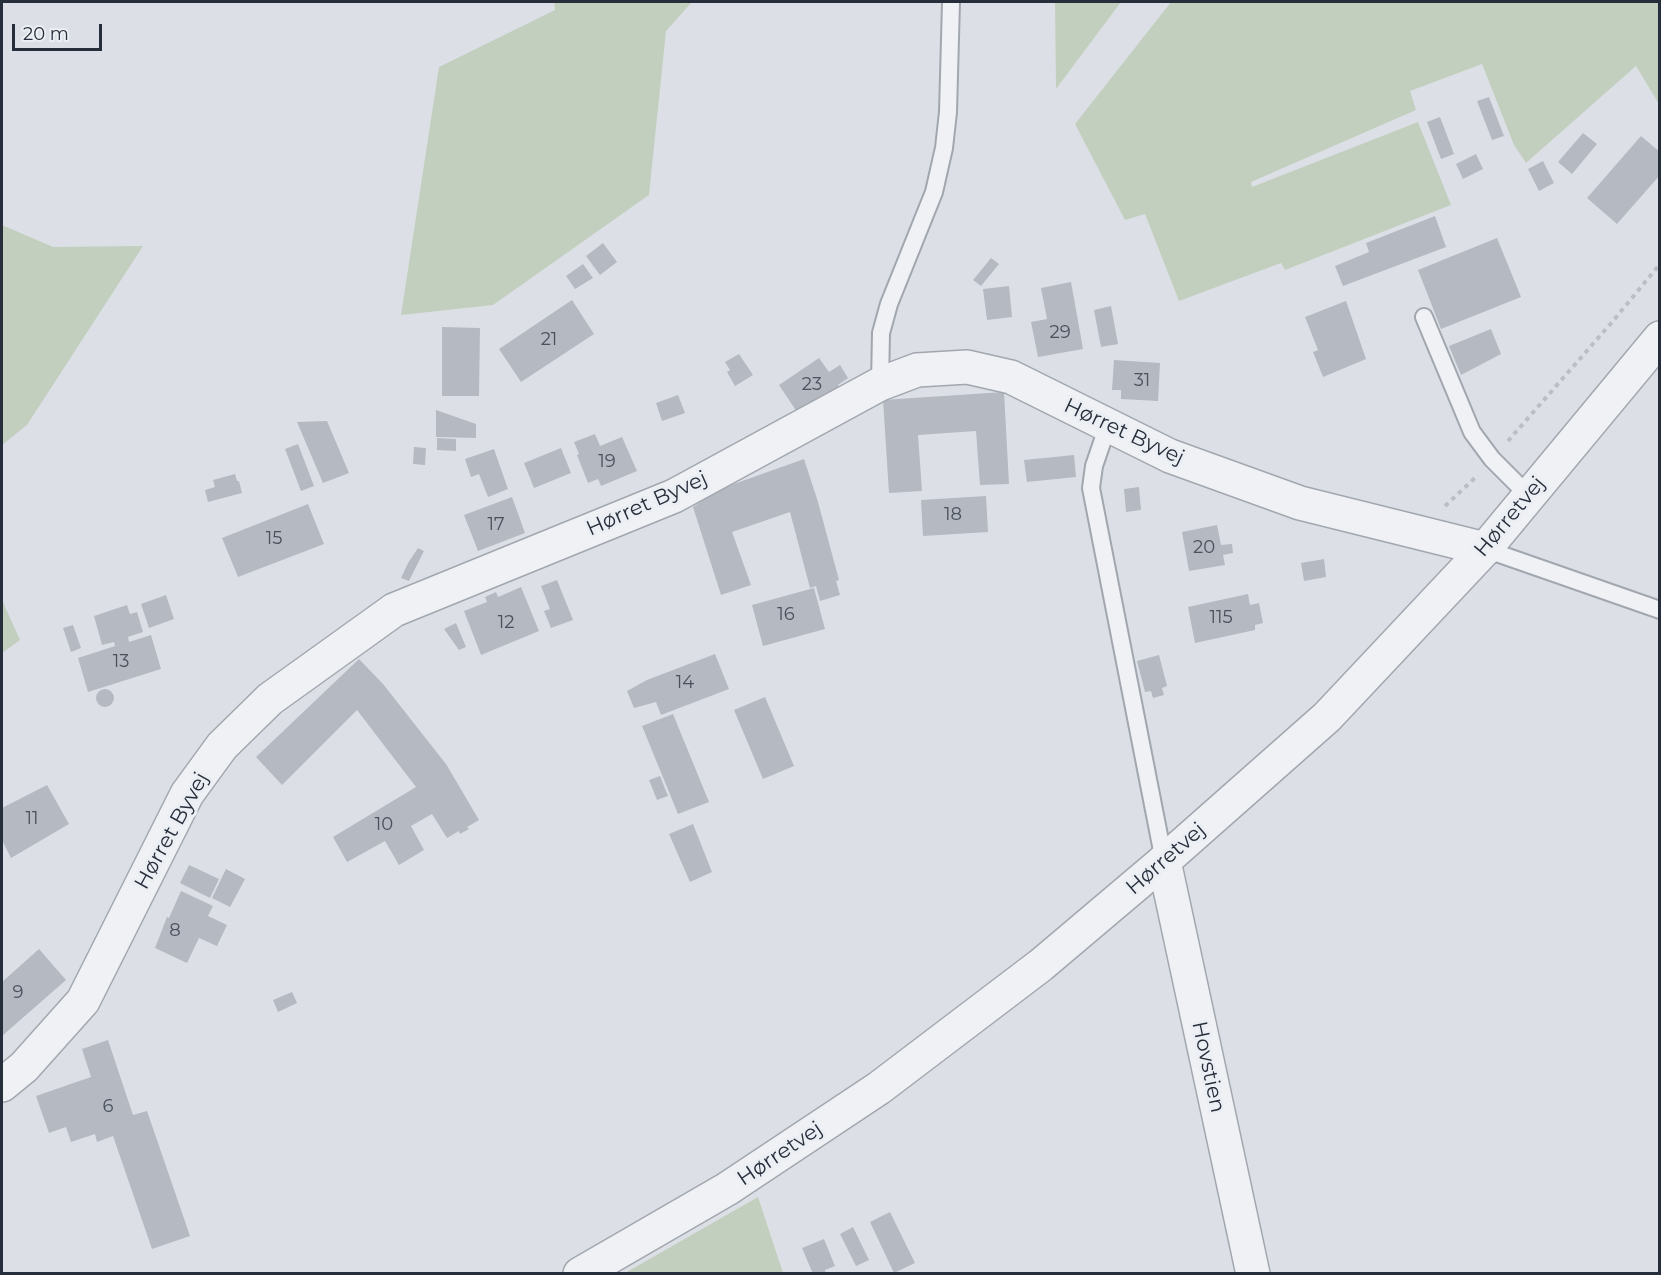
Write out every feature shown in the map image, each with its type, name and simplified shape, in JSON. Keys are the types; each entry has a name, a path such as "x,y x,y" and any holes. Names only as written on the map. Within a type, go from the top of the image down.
{"street":[{"name":"Hørretvej","path":"580,1274 727,1189 879,1088 1041,965 1164,861 1327,717 1485,549 1659,338"},
{"name":"Hørret Byvej","path":"2,1085 24,1067 83,1001 187,794 222,746 270,699 394,610 674,496 880,384 917,370 967,367 1011,377 1170,456 1300,503 1485,549"},
{"name":"Hovstien","path":"1164,861 1253,1274"}],"lane":[{"path":"880,384 881,333 889,304 934,192 944,148 948,112 951,2"},
{"path":"1424,317 1472,432 1492,459 1528,495"},
{"path":"1108,426 1094,466 1091,488 1164,861"},
{"path":"1485,549 1659,610"}],"path":[{"path":"1416,531 1460,494 1492,459 1613,321 1659,264"}],"green space":[{"path":"554,2 692,2 666,31 649,195 493,305 401,315 439,67 555,10"},
{"path":"1055,2 1121,2 1056,89"},
{"path":"1171,2 1659,2 1659,104 1636,66 1526,163 1514,145 1482,64 1410,91 1416,110 1251,182 1252,187 1418,122 1451,205 1285,270 1281,263 1179,301 1145,214 1125,220 1075,124"},
{"path":"2,225 53,247 143,246 27,425 2,445"},
{"path":"2,600 20,640 2,653"},
{"path":"758,1197 783,1273 625,1273"}],"building":[{"path":"1489,97 1504,136 1492,140 1477,101"},
{"path":"1440,117 1454,154 1441,159 1427,122"},
{"path":"1583,133 1597,144 1572,174 1558,162"},
{"path":"1641,136 1660,152 1660,175 1617,224 1587,198"},
{"path":"1476,154 1483,169 1463,179 1456,164"},
{"path":"1543,161 1554,183 1539,191 1528,169"},
{"path":"1435,216 1446,247 1343,286 1335,266 1369,252 1366,243"},
{"path":"1497,238 1521,297 1441,329 1418,270"},
{"path":"603,243 617,262 600,275 586,256"},
{"path":"991,258 999,264 981,286 973,280"},
{"path":"583,264 593,278 575,289 566,276"},
{"path":"1071,282 1083,349 1038,357 1031,322 1047,319 1041,288"},
{"path":"1009,286 1012,317 987,320 983,289"},
{"path":"572,300 594,334 521,382 499,349"},
{"path":"1346,301 1366,359 1323,377 1313,352 1318,350 1305,317"},
{"path":"1111,306 1118,344 1101,347 1094,310"},
{"path":"442,327 480,328 479,396 442,396"},
{"path":"1491,329 1501,354 1461,375 1449,346"},
{"path":"739,354 753,375 735,386 727,372 730,370 725,362"},
{"path":"819,358 829,372 840,365 848,378 838,385 839,388 799,415 779,385"},
{"path":"1114,360 1160,363 1158,401 1121,399 1121,390 1112,390"},
{"path":"1004,392 1009,484 980,485 976,431 918,435 922,491 889,493 883,400"},
{"path":"678,395 685,413 662,421 656,403"},
{"path":"436,410 476,424 476,438 436,437"},
{"path":"327,421 349,473 323,483 297,422"},
{"path":"595,434 600,446 622,437 637,471 601,486 598,479 588,483 574,442"},
{"path":"437,438 456,439 456,451 437,450"},
{"path":"298,444 314,486 301,491 285,449"},
{"path":"414,447 426,448 425,465 413,464"},
{"path":"561,448 571,473 534,488 524,463"},
{"path":"494,449 508,489 488,497 479,474 471,477 465,459"},
{"path":"1074,455 1076,477 1027,482 1024,460"},
{"path":"804,459 839,580 836,581 840,595 820,601 816,586 810,588 790,512 732,532 751,585 721,595 693,507 720,489"},
{"path":"235,474 242,493 208,502 205,490 215,487 213,480"},
{"path":"1139,487 1141,510 1126,512 1124,489"},
{"path":"986,496 988,532 923,536 921,500"},
{"path":"512,497 525,533 478,551 464,515"},
{"path":"308,504 324,544 238,577 222,538"},
{"path":"1217,525 1221,545 1232,544 1233,553 1223,555 1225,565 1189,571 1182,532"},
{"path":"418,548 424,551 409,581 401,578 408,563"},
{"path":"1324,559 1326,577 1304,581 1301,563"},
{"path":"557,580 573,620 551,628 544,611 550,609 541,586"},
{"path":"521,587 539,631 481,655 464,611 487,602 485,597 496,592 498,597"},
{"path":"814,588 825,629 763,646 752,605"},
{"path":"1248,594 1250,605 1259,603 1263,623 1255,625 1255,630 1195,643 1188,607"},
{"path":"166,595 174,619 149,628 141,604"},
{"path":"127,605 130,614 137,612 143,632 128,637 129,642 151,635 161,669 88,692 78,658 115,646 114,642 102,645 94,616"},
{"path":"456,623 466,647 459,650 444,629"},
{"path":"73,625 81,648 71,652 63,628"},
{"path":"715,654 729,689 661,715 656,702 634,708 627,691 647,680"},
{"path":"1159,655 1167,686 1162,688 1164,695 1153,698 1151,691 1145,692 1137,661"},
{"path":"359,659 383,684 446,764 479,820 467,827 469,829 460,834 459,831 447,838 432,814 411,826 424,850 399,865 385,841 347,862 333,837 416,787 357,710 282,785 256,757"},
{"path":"101,689 109,689 114,694 112,705 101,707 96,702 96,694"},
{"path":"765,697 794,766 763,779 734,710"},
{"path":"673,714 709,802 678,814 642,726"},
{"path":"660,776 668,796 657,800 649,780"},
{"path":"47,785 69,824 11,858 2,840 2,808"},
{"path":"693,824 712,872 690,882 669,834"},
{"path":"189,865 219,879 210,898 180,883"},
{"path":"226,869 245,879 230,907 212,898"},
{"path":"181,891 213,906 208,916 227,925 217,946 199,938 187,963 155,948 167,917 169,918"},
{"path":"39,949 66,980 2,1036 2,982"},
{"path":"292,992 297,1003 278,1012 273,1000"},
{"path":"108,1040 133,1115 147,1111 190,1236 152,1249 113,1136 97,1142 95,1134 71,1142 66,1127 49,1133 36,1096 91,1077 82,1049"},
{"path":"890,1212 915,1263 894,1273 870,1222"},
{"path":"853,1227 869,1260 856,1266 840,1234"},
{"path":"824,1239 835,1266 825,1270 826,1274 813,1274 802,1248"}]}
